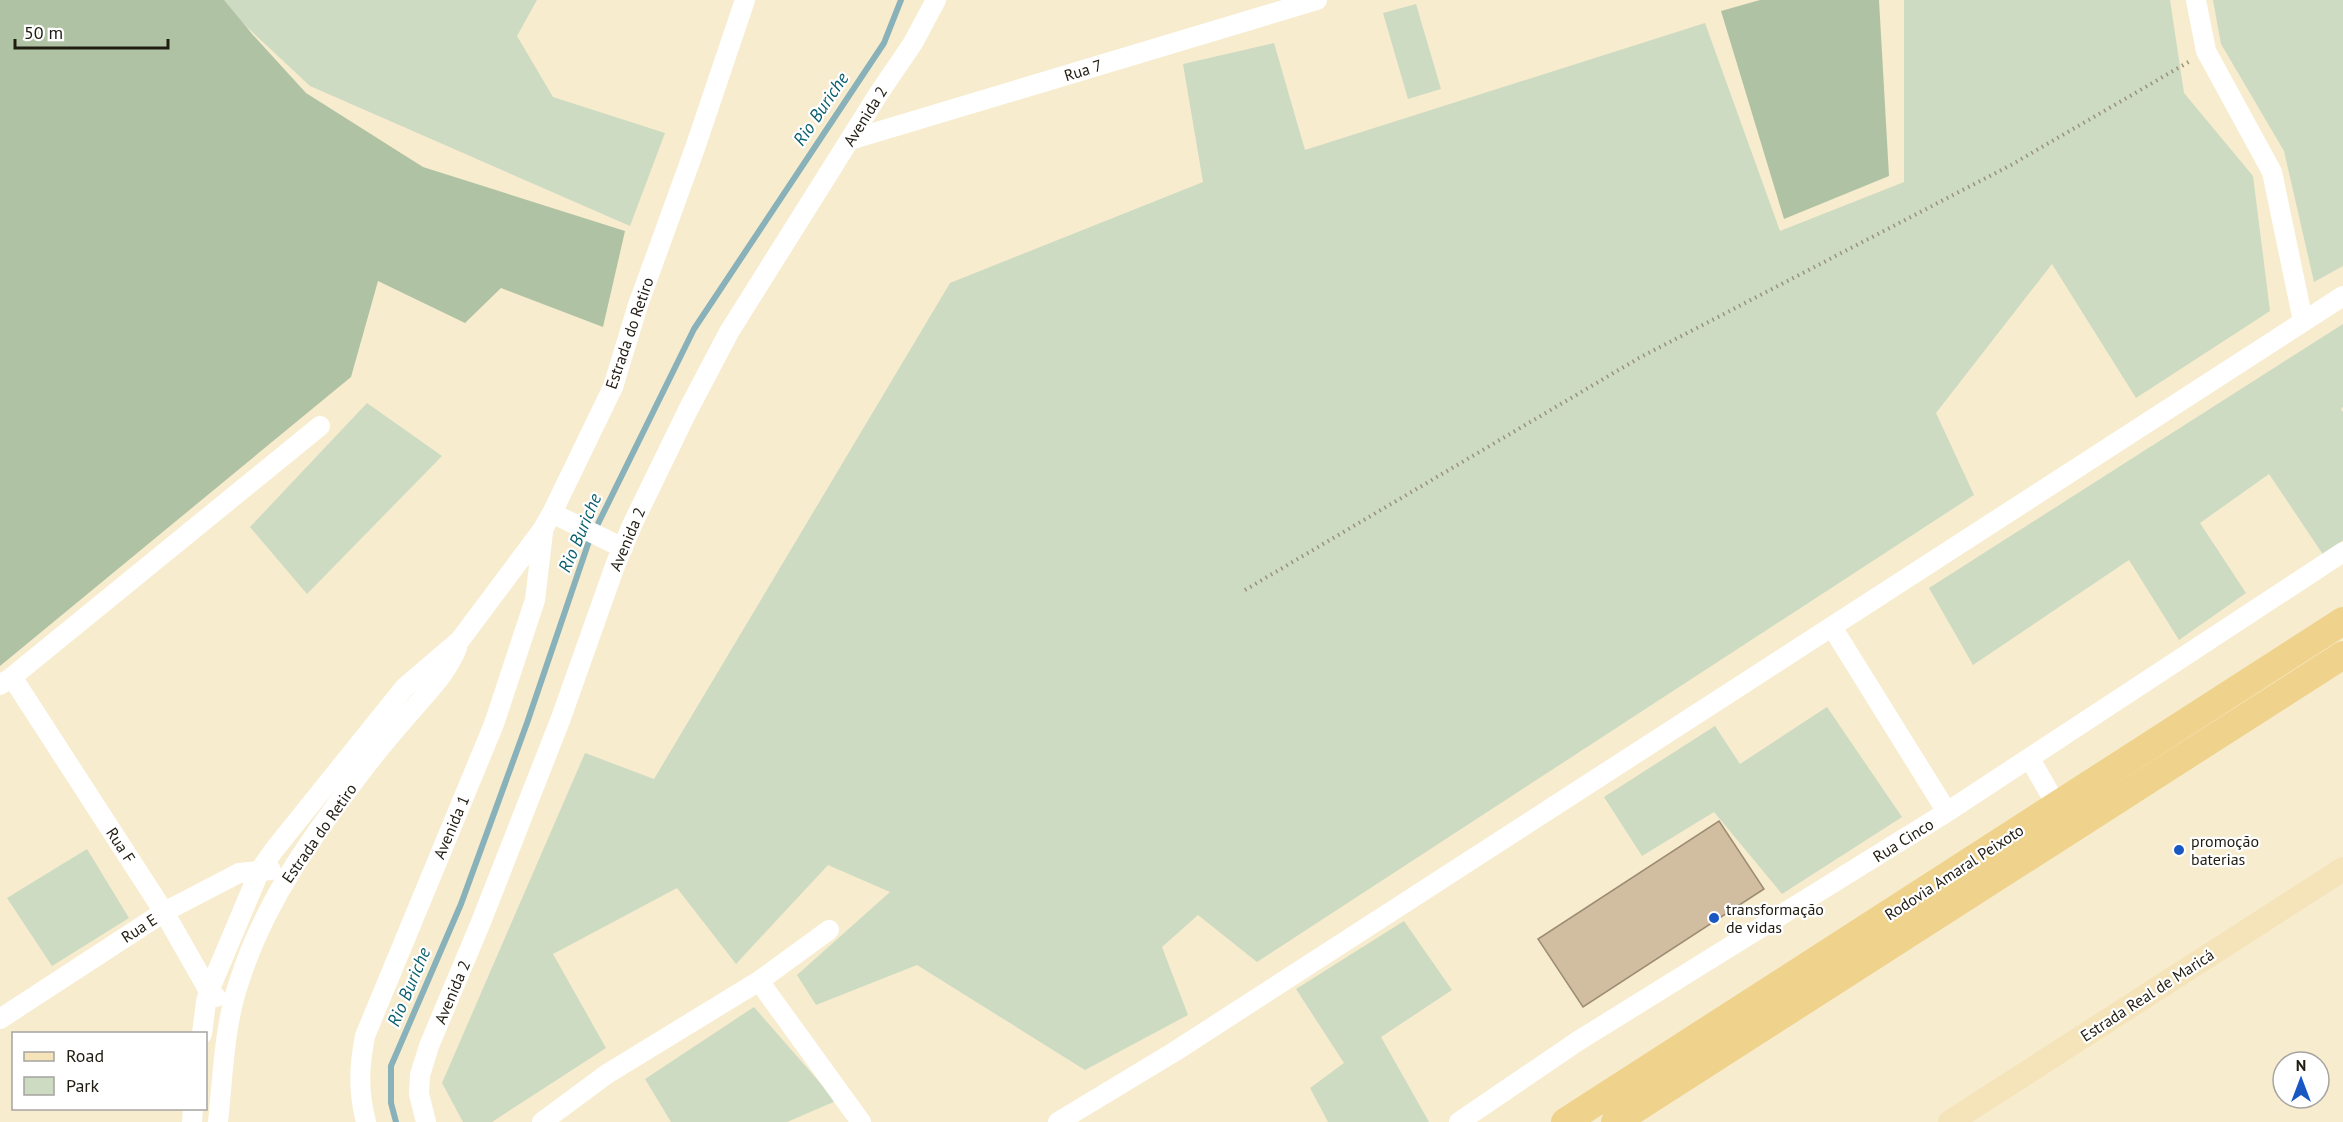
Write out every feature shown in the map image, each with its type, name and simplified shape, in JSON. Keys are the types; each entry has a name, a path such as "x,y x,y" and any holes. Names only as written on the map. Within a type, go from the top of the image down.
{"highway":[{"name":"Rodovia Amaral Peixoto","path":"1565,1122 2343,621"},
{"name":"Rodovia Amaral Peixoto","path":"1615,1122 2343,655"}],"main road":[{"name":"Estrada Real de Maricá","path":"1950,1122 2343,869"}],"street":[{"name":"Estrada do Retiro","path":"218,1122 231,1010 238,983 252,947 290,869 375,754 440,677 460,640 548,521 613,387 638,305 695,148 745,0"},
{"name":"Avenida 2","path":"426,1122 419,1094 420,1075 429,1046 481,922 561,718 614,543 729,332 913,43 936,0"},
{"name":"Rua 7","path":"850,140 1317,0"},
{"path":"2196,0 2206,51 2272,172 2303,321"},
{"path":"1058,1122 1174,1052 2343,296"},
{"name":"Rua F","path":"231,1010 209,991 164,912 6,681 320,426"},
{"path":"548,521 581,527 614,543"},
{"name":"Avenida 1","path":"366,1122 361,1102 359,1065 365,1036 494,724 512,675 535,600 548,521"},
{"name":"Rua Cinco","path":"1459,1122 1578,1041 2030,759 2343,552"},
{"path":"1832,627 1947,812"},
{"name":"Estrada do Retiro","path":"202,1032 209,991 260,870 405,687 460,640"},
{"path":"2030,759 2058,806"},
{"name":"Rua E","path":"0,1019 164,912 225,879 239,873 290,869"},
{"path":"542,1122 607,1074 759,981 829,930"},
{"path":"759,981 861,1122"}],"path":[{"path":"1245,590 1639,358 2011,165 2206,51"}],"green space":[{"path":"0,0 224,0 306,93 423,167 625,231 603,327 501,288 465,323 378,281 351,377 0,666"},
{"path":"218,0 537,0 517,36 553,97 665,133 630,226 310,86"},
{"path":"1760,0 1879,0 1889,176 1784,219 1721,11"},
{"path":"1904,0 2170,0 2184,93 2253,176 2270,311 2136,398 2052,264 1936,413 1974,495 1257,962 1198,915 1162,947 1188,1015 1085,1070 917,965 816,1005 797,975 890,892 828,865 736,964 677,888 553,954 606,1048 492,1122 463,1122 442,1083 585,753 654,779 950,283 1203,182 1183,64 1274,43 1305,150 1705,23 1780,231 1904,182"},
{"path":"2213,0 2343,0 2343,266 2314,282 2284,151 2221,44"},
{"path":"1416,4 1441,89 1408,99 1383,13"},
{"path":"2343,324 2343,407 2341,409 2343,412 2343,540 2324,556 2269,474 2200,523 2246,593 2179,640 2129,560 1973,665 1929,588"},
{"path":"367,403 442,456 307,594 250,527"},
{"path":"1827,707 1902,817 1782,894 1714,812 1642,856 1604,797 1715,726 1740,764"},
{"path":"87,849 129,918 52,966 7,898"},
{"path":"1404,921 1452,990 1381,1037 1429,1122 1328,1122 1310,1088 1344,1063 1296,989"},
{"path":"754,1007 836,1101 787,1122 671,1122 645,1079"}],"building":[{"path":"1719,821 1764,889 1583,1007 1538,939"}],"waterway":[{"name":"Rio Buriche","path":"396,1122 391,1103 391,1066 461,904 527,723 588,544 694,329 884,43 901,0"}],"place":[{"name":"promoção baterias","path":"2179,850"},
{"name":"transformação de vidas","path":"1714,918"}]}
